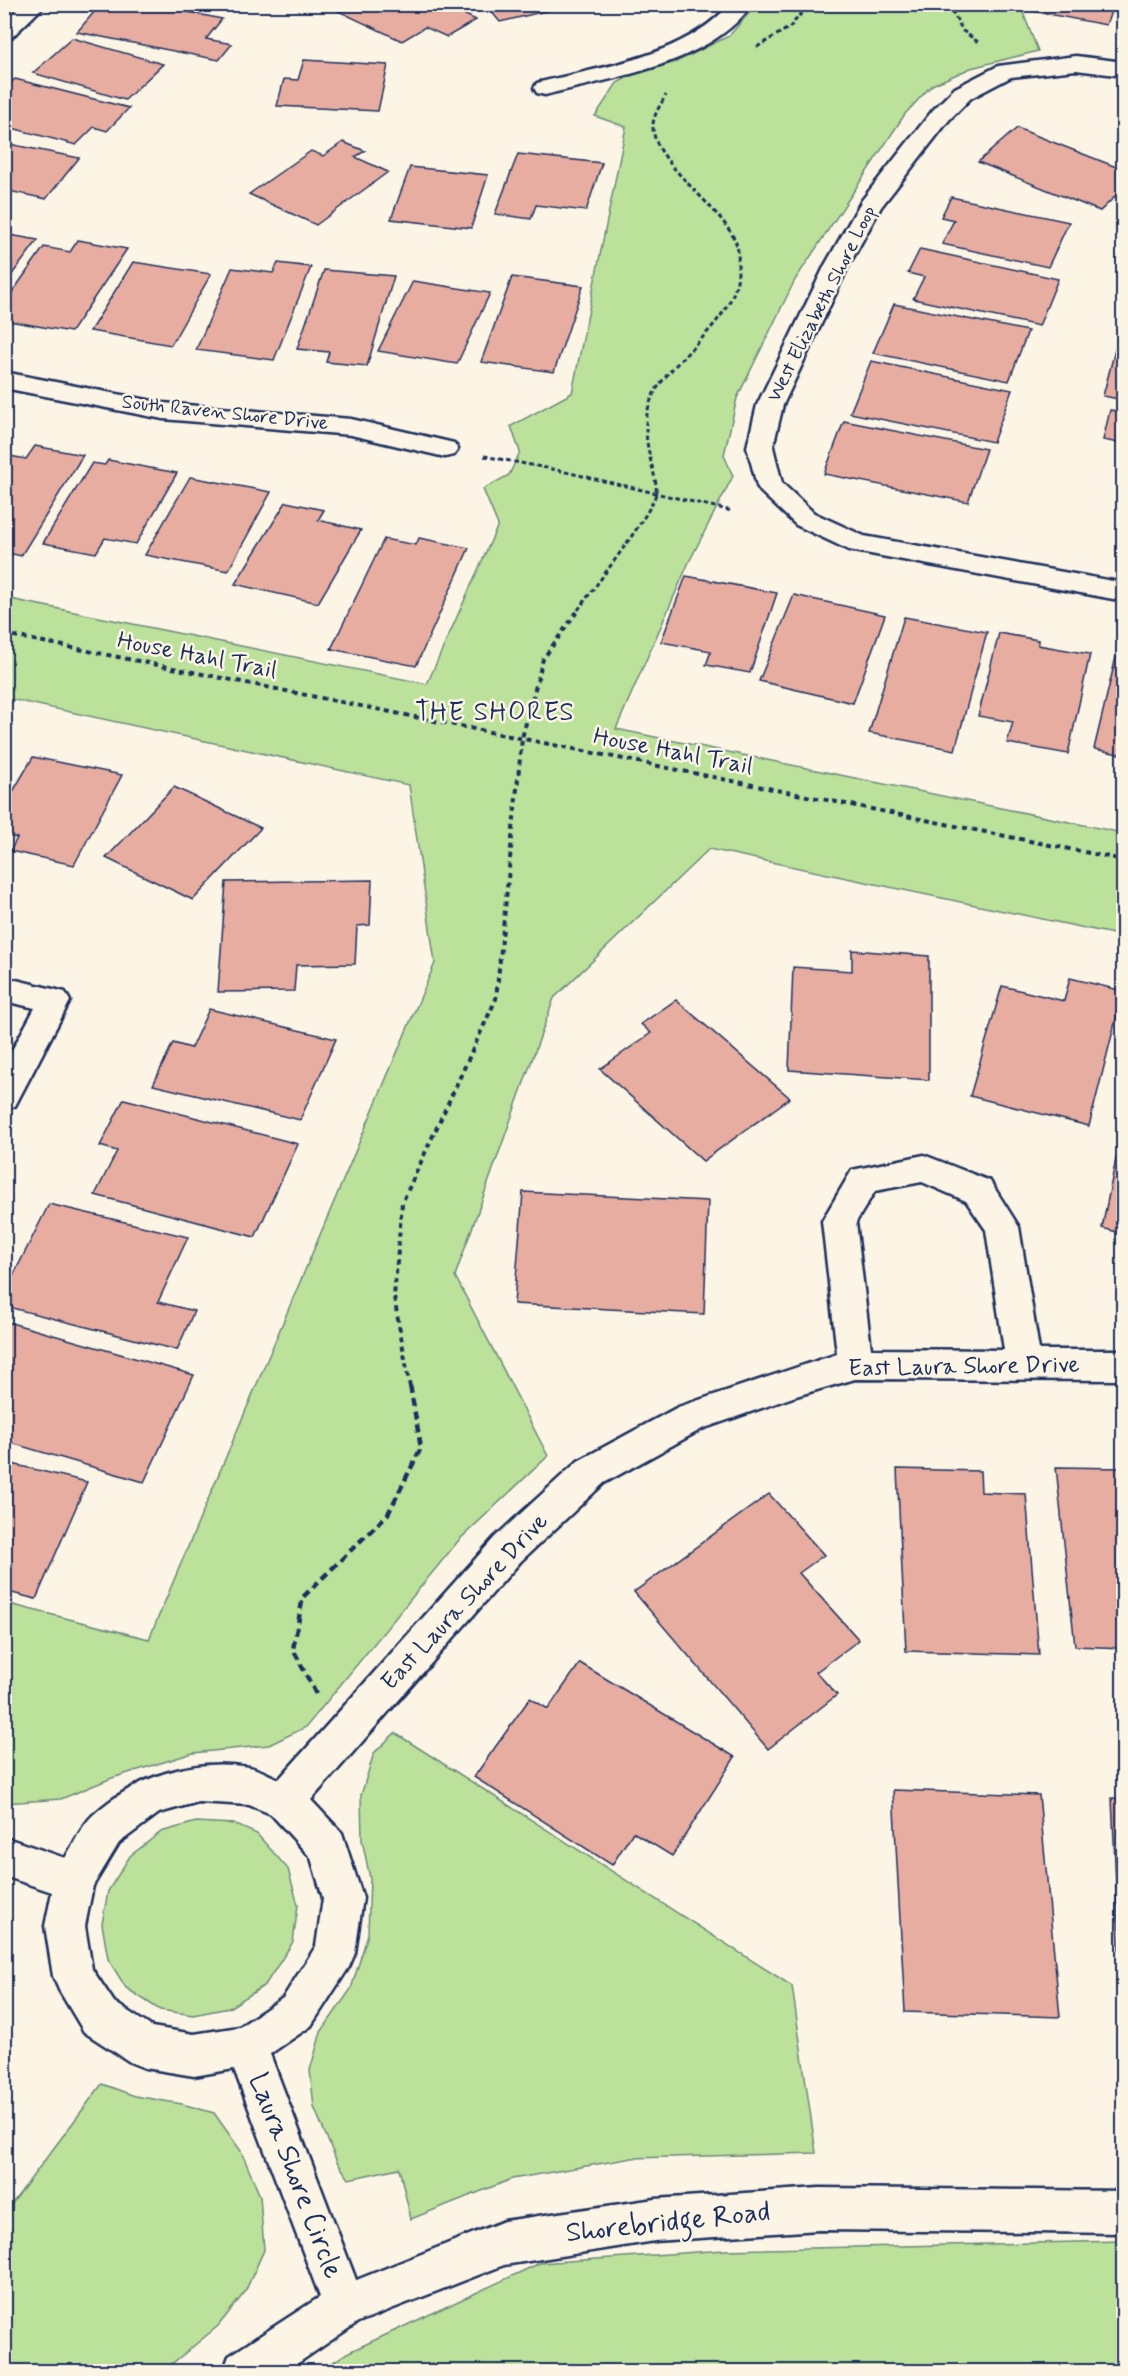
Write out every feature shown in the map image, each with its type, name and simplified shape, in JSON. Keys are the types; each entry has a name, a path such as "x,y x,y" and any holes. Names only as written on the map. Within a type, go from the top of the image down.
{"street":[{"path":"4,32 36,4"},
{"path":"545,88 640,63 705,39 739,10 742,4"},
{"name":"West Elizabeth Shore Loop","path":"1124,69 1076,63 1006,71 963,93 941,115 870,205 837,265 770,405 759,447 770,486 805,519 858,544 1124,592"},
{"name":"South Raven Shore Drive","path":"4,380 163,411 351,427 445,449"},
{"path":"4,989 54,1000 4,1097"},
{"path":"855,1364 839,1221 864,1180 924,1168 978,1191 1002,1227 1024,1364"},
{"name":"East Laura Shore Drive","path":"285,1801 508,1549 591,1472 690,1418 796,1381 855,1364 1124,1365"},
{"name":"Laura Shore Circle","path":"198,1783 250,1786 285,1801 328,1847 343,1898 335,1953 297,2012 246,2046 194,2055 146,2047 99,2017 73,1976 65,1926 74,1880 105,1830 149,1797 198,1783"},
{"path":"4,1856 74,1880"},
{"name":"Laura Shore Circle","path":"246,2046 344,2306"},
{"name":"Shorebridge Road","path":"245,2372 344,2306 504,2243 655,2220 819,2209 1124,2212"}],"path":[{"path":"756,47 790,27 809,4"},
{"path":"948,4 963,31 974,41 984,43"},
{"path":"356,1720 315,1693 293,1649 303,1597 387,1514 421,1448 394,1297 402,1203 496,999 522,738 543,658 640,522 656,495 656,483 645,438 646,414 657,388 714,323 732,298 738,273 737,247 726,227 658,145 653,124 666,95 675,89"},
{"path":"445,449 557,470 732,511"},
{"name":"House Hahl Trail","path":"4,634 1124,860"}],"green space":[{"path":"756,5 1020,5 1038,51 971,68 932,85 905,114 795,280 737,398 724,455 733,476 689,562 616,729 1123,833 1123,936 709,849 554,998 455,1276 548,1456 459,1540 306,1727 269,1745 193,1753 112,1778 61,1799 5,1803 5,1603 149,1639 435,963 409,785 5,698 5,598 427,684 498,525 483,489 509,475 520,452 511,426 572,393 626,127 595,116 617,83 632,75 676,62 729,36"},
{"path":"395,1733 792,1986 816,2153 632,2158 512,2179 411,2219 399,2168 349,2179 337,2162 314,2107 310,2070 321,2032 351,1989 368,1934 370,1878 362,1840 361,1795 374,1753"},
{"path":"196,1822 234,1824 257,1834 288,1869 298,1905 293,1942 265,1985 229,2008 193,2015 160,2010 126,1988 108,1959 102,1924 108,1891 130,1856 161,1832"},
{"path":"102,2084 135,2096 182,2104 214,2113 241,2151 260,2196 264,2250 245,2292 218,2326 163,2371 5,2371 5,2213"},
{"path":"1123,2241 1123,2371 320,2371 347,2353 540,2263 725,2250"}],"building":[{"path":"101,4 149,4 222,19 206,39 232,44 219,60 77,32"},
{"path":"345,4 443,4 476,20 447,37 425,27 402,41 336,10"},
{"path":"485,4 571,4 571,5 500,22"},
{"path":"1035,4 1114,4 1106,25 1032,11"},
{"path":"72,38 163,64 125,100 33,73"},
{"path":"304,60 388,65 378,111 277,106 284,79 298,80"},
{"path":"15,79 129,108 107,131 94,127 76,145 4,126 4,89"},
{"path":"1017,128 1124,170 1124,188 1100,211 978,162"},
{"path":"343,142 365,151 355,157 388,172 316,225 249,194 311,151 323,156"},
{"path":"4,143 79,158 46,199 4,190"},
{"path":"518,154 602,163 586,211 536,205 531,219 495,214"},
{"path":"410,167 488,175 471,228 391,219"},
{"path":"951,197 1069,222 1048,267 942,244 954,220 941,217"},
{"path":"4,234 38,240 4,285"},
{"path":"78,240 127,249 71,332 4,320 4,304 44,247 70,252"},
{"path":"920,249 1058,279 1039,326 913,299 924,277 908,273"},
{"path":"133,262 211,274 171,345 90,331"},
{"path":"278,263 311,267 274,360 196,350 232,268 273,273"},
{"path":"324,270 394,276 367,366 326,362 329,352 297,349"},
{"path":"512,277 583,286 554,372 481,362"},
{"path":"413,281 490,293 457,364 378,351"},
{"path":"894,304 1028,331 1009,381 873,353"},
{"path":"1116,346 1124,348 1124,400 1103,396"},
{"path":"871,361 1012,390 993,442 850,413"},
{"path":"1110,410 1124,412 1124,444 1103,440"},
{"path":"844,421 986,449 968,502 824,474"},
{"path":"35,446 83,455 21,556 4,552 4,455 26,459"},
{"path":"108,460 177,473 136,544 105,538 96,553 43,543 92,463 105,465"},
{"path":"190,477 271,492 228,571 145,555"},
{"path":"286,502 324,510 318,520 361,530 318,603 235,584"},
{"path":"419,538 469,548 416,666 331,649 384,539 416,545"},
{"path":"686,576 777,593 750,673 706,665 711,651 661,642"},
{"path":"794,595 885,615 853,703 759,681"},
{"path":"904,617 987,632 955,750 869,733"},
{"path":"999,633 1038,640 1038,645 1090,654 1068,754 1007,743 1013,722 978,716"},
{"path":"1116,657 1124,659 1124,755 1094,749"},
{"path":"33,757 122,775 74,865 10,851 17,838 4,835 4,807"},
{"path":"174,787 261,828 193,900 106,858"},
{"path":"372,880 370,925 357,926 355,964 296,965 294,991 218,992 226,882"},
{"path":"852,950 929,956 929,1080 789,1070 793,967 852,971"},
{"path":"1070,978 1123,991 1089,1126 970,1096 1002,986 1064,1001"},
{"path":"676,1000 790,1098 703,1161 600,1069 651,1033 641,1024"},
{"path":"209,1009 336,1039 300,1120 153,1085 173,1043 191,1048"},
{"path":"124,1099 298,1144 255,1237 95,1195 117,1151 100,1146"},
{"path":"1124,1119 1124,1234 1102,1228"},
{"path":"523,1192 708,1201 704,1314 514,1304"},
{"path":"49,1204 188,1237 158,1302 194,1311 177,1350 4,1306 4,1294"},
{"path":"4,1321 194,1375 144,1482 4,1441"},
{"path":"4,1462 87,1482 36,1599 4,1591"},
{"path":"1056,1467 1124,1468 1124,1648 1075,1646"},
{"path":"897,1469 980,1471 981,1492 1026,1494 1039,1655 906,1651"},
{"path":"769,1494 824,1555 799,1573 859,1640 816,1672 837,1695 768,1749 634,1592"},
{"path":"580,1663 735,1757 672,1856 633,1832 612,1865 474,1777 530,1698 548,1709"},
{"path":"893,1790 1039,1795 1060,2017 905,2012"},
{"path":"1112,1798 1124,1799 1124,2011 1122,2011"}],"district":[{"name":"THE SHORES","path":"495,713"}]}
